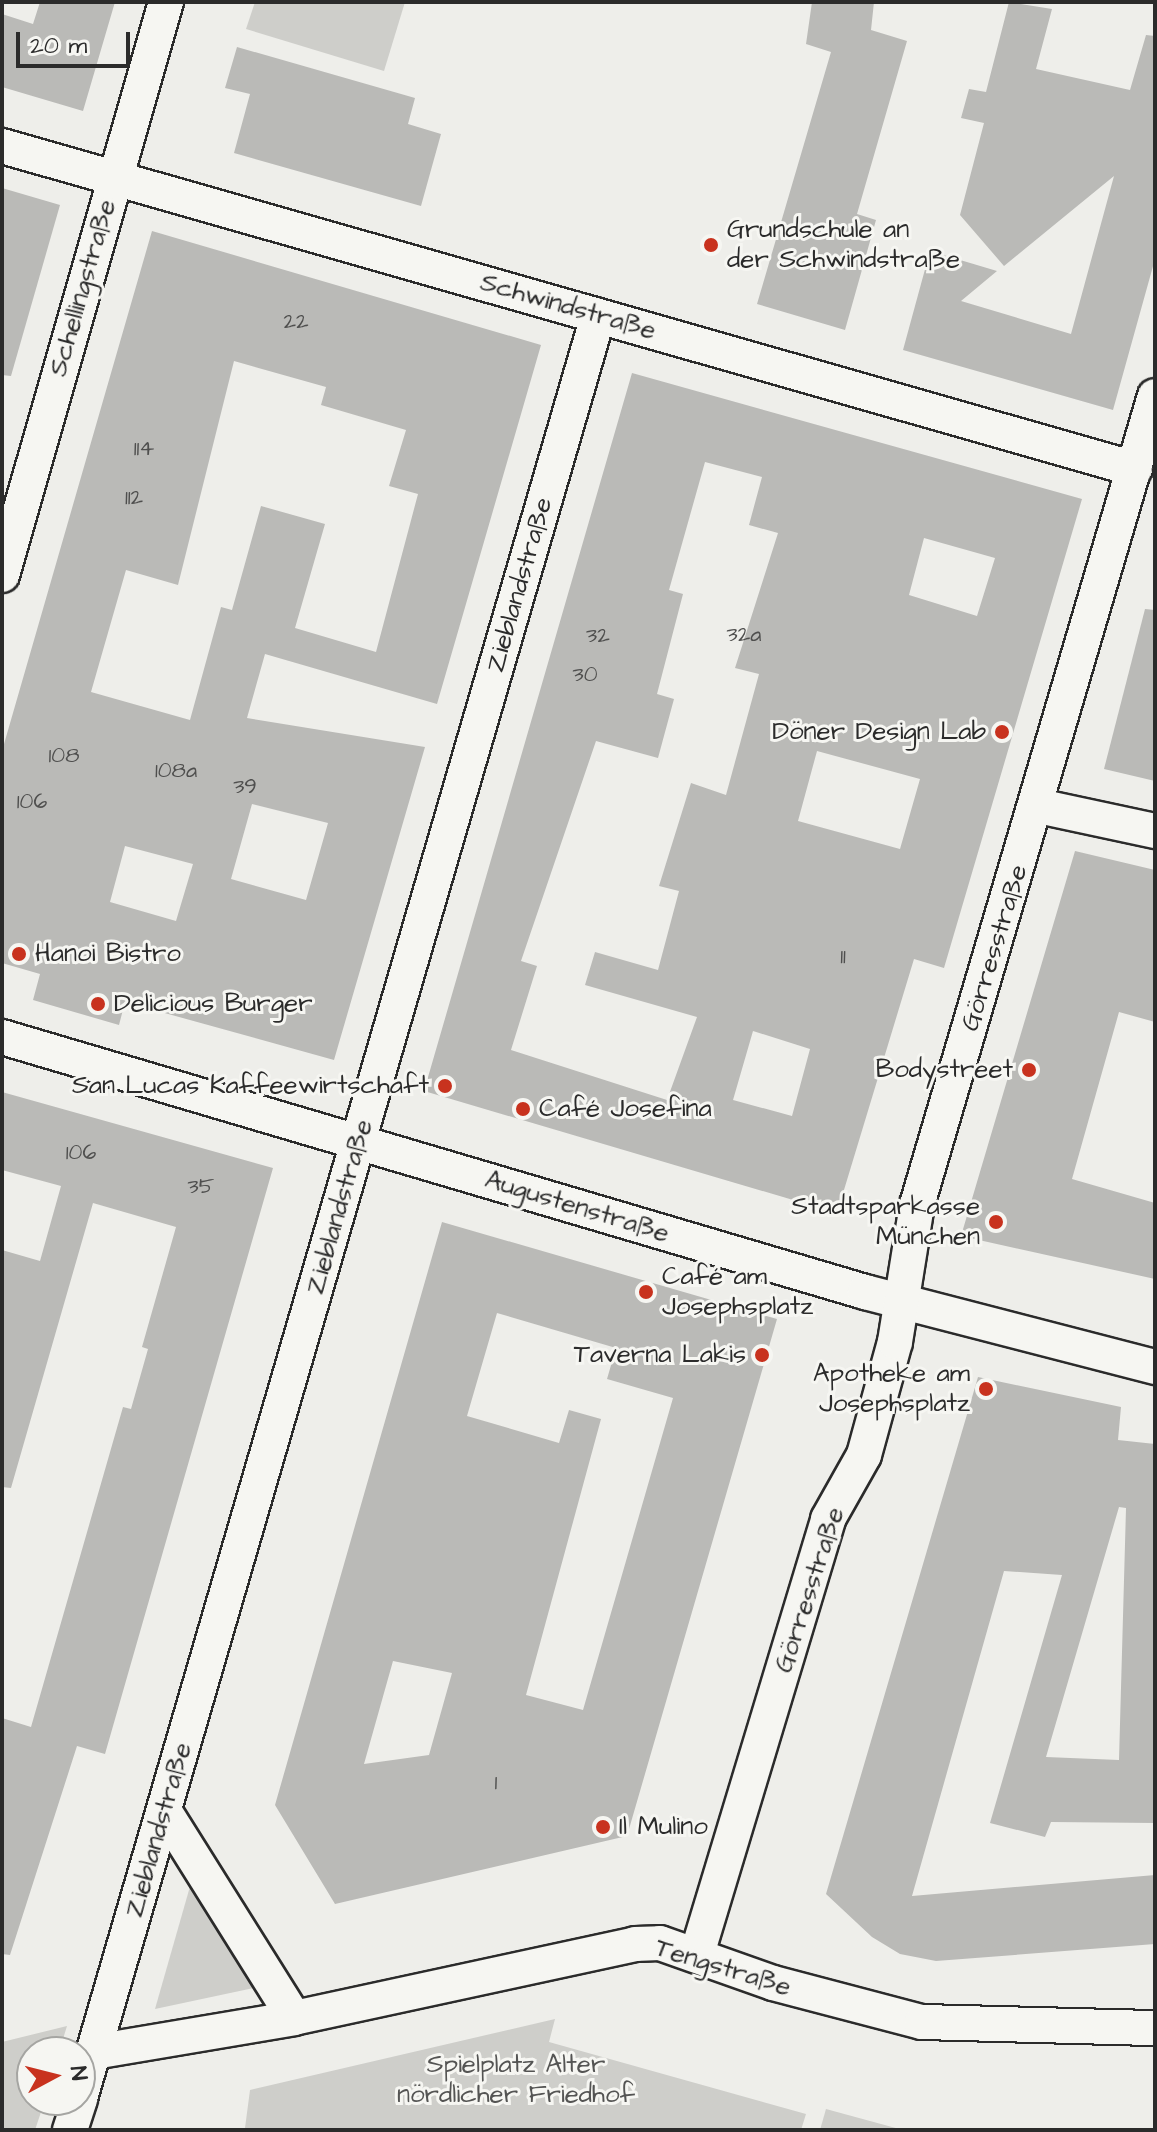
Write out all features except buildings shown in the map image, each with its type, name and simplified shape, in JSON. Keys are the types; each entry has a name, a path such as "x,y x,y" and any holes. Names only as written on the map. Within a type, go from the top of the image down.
{"street":[{"name":"Schellingstraße","path":"2,575 166,2"},
{"name":"Schwindstraße","path":"2,146 1135,469"},
{"name":"Zieblandstraße","path":"96,2045 598,316"},
{"name":"Görresstraße","path":"697,1954 828,1519 864,1455 901,1302 917,1205 1038,806 1155,396"},
{"path":"1038,806 1155,831"},
{"name":"Augustenstraße","path":"2,1037 901,1302 1155,1367"},
{"path":"165,1812 294,2018"},
{"name":"Tengstraße","path":"96,2052 294,2018 635,1944 697,1954 773,1983 922,2022 1155,2028"}],"green space":[{"path":"255,2 405,2 384,71 246,29"},
{"path":"193,1876 258,1987 155,2009"},
{"name":"Spielplatz Alter nördlicher Friedhof","path":"555,2019 549,2042 806,2114 801,2130 245,2128 250,2090"},
{"path":"67,2026 64,2036 26,2036"},
{"path":"16,2039 16,2116 40,2116 35,2130 2,2130 2,2042"},
{"path":"826,2109 903,2130 820,2130"}],"place":[{"name":"Grundschule an der Schwindstraße","path":"711,245"},
{"name":"Döner Design Lab","path":"1002,732"},
{"name":"Hanoi Bistro","path":"19,954"},
{"name":"Delicious Burger","path":"98,1004"},
{"name":"Bodystreet","path":"1029,1070"},
{"name":"San Lucas Kaffeewirtschaft","path":"445,1086"},
{"name":"Café Josefina","path":"523,1109"},
{"name":"Stadtsparkasse München","path":"996,1222"},
{"name":"Café am Josephsplatz","path":"646,1292"},
{"name":"Taverna Lakis","path":"762,1355"},
{"name":"Apotheke am Josephsplatz","path":"986,1389"},
{"name":"Il Mulino","path":"603,1827"}]}
